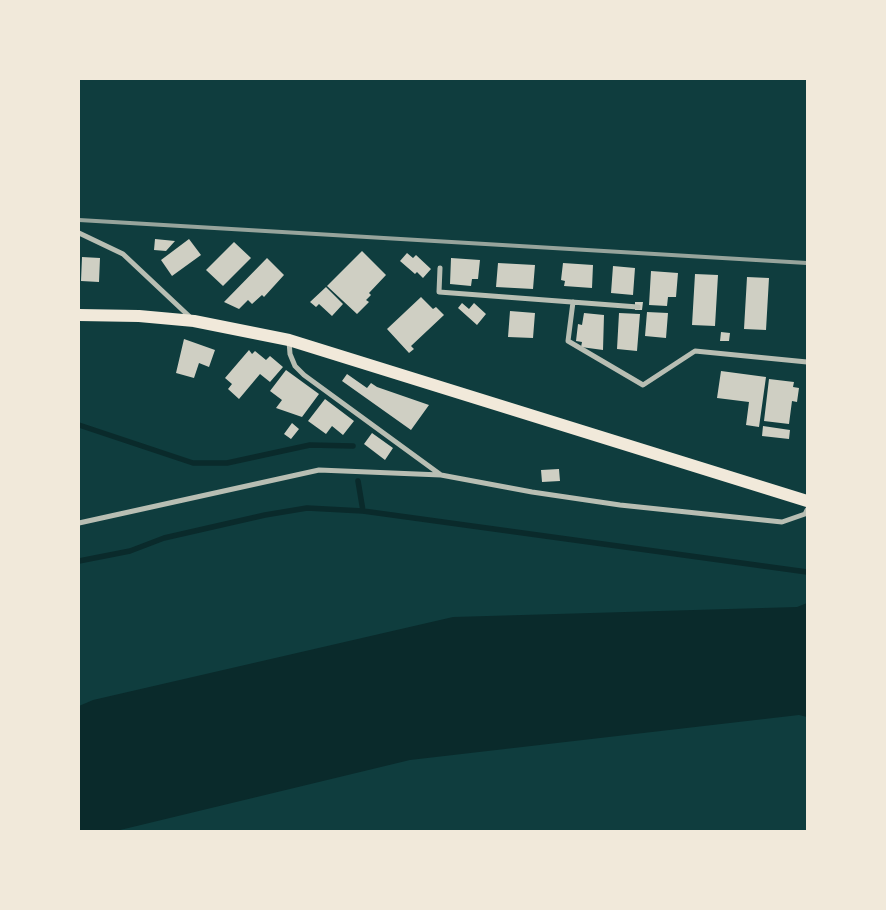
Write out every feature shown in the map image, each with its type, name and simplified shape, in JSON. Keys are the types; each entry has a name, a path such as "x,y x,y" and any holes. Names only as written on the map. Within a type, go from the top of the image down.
{"main road":[{"path":"79,314 139,316 194,321 289,340 807,501"}],"street":[{"path":"79,233 123,254 194,321"},
{"path":"440,268 439,292 638,307"},
{"path":"573,302 568,341 643,385 695,351 807,362"},
{"path":"289,340 290,354 295,366 304,375 441,475"},
{"path":"79,523 283,476 319,470 441,475 532,492 620,505 782,522 805,514 807,510"}],"water":[{"path":"807,603 807,717 799,715 410,760 116,831 79,831 79,706 93,700 453,617 797,607"}],"building":[{"path":"155,239 175,241 166,251 154,250"},
{"path":"189,239 201,255 172,276 161,260"},
{"path":"234,242 251,258 223,286 206,270"},
{"path":"362,251 386,275 369,293 371,295 366,300 369,302 357,314 327,286"},
{"path":"407,253 413,258 416,255 431,269 423,278 417,272 415,274 400,261"},
{"path":"82,257 100,258 99,282 81,281"},
{"path":"267,258 284,275 264,297 262,295 252,304 248,300 239,309 224,302"},
{"path":"451,258 480,260 478,279 472,279 471,286 450,284"},
{"path":"498,263 535,265 533,289 496,287"},
{"path":"563,263 593,265 592,288 564,286 565,281 561,280"},
{"path":"613,266 635,268 633,295 611,293"},
{"path":"651,271 678,273 676,297 668,297 667,306 649,305"},
{"path":"695,274 718,275 715,326 692,325"},
{"path":"747,277 769,278 766,330 744,329"},
{"path":"326,287 343,304 332,316 319,304 316,307 310,302"},
{"path":"421,297 433,309 436,307 444,315 411,346 414,349 409,353 387,329"},
{"path":"635,302 643,302 642,310 635,310"},
{"path":"462,303 469,309 474,303 486,314 477,325 458,308"},
{"path":"510,311 535,313 533,338 508,337"},
{"path":"647,312 668,313 666,338 645,336"},
{"path":"584,313 604,315 603,350 581,347 582,342 576,341 578,324 582,325"},
{"path":"619,313 640,314 637,351 617,349"},
{"path":"721,332 730,333 729,341 720,341"},
{"path":"184,339 215,350 209,367 199,363 194,378 176,373"},
{"path":"249,350 252,354 255,351 266,360 270,356 283,367 270,382 260,374 239,399 228,389 232,384 225,378"},
{"path":"286,370 319,394 302,417 276,408 282,400 270,391"},
{"path":"721,371 766,377 759,427 746,425 749,402 717,398"},
{"path":"347,374 367,388 371,383 377,387 429,405 411,430 342,381"},
{"path":"769,379 794,382 793,387 799,388 797,402 792,401 789,424 764,421"},
{"path":"325,399 354,421 343,435 332,426 326,434 308,421"},
{"path":"292,423 299,429 291,439 284,434"},
{"path":"763,426 790,430 789,439 762,436"},
{"path":"372,433 393,448 385,460 364,444"},
{"path":"559,469 560,481 542,482 541,470"}],"waterway":[{"path":"79,425 193,463 227,463 310,445 353,446"},
{"path":"358,481 363,511"},
{"path":"79,561 130,551 164,538 265,515 307,508 363,511 807,572"}],"railway":[{"path":"79,220 807,263"}]}
